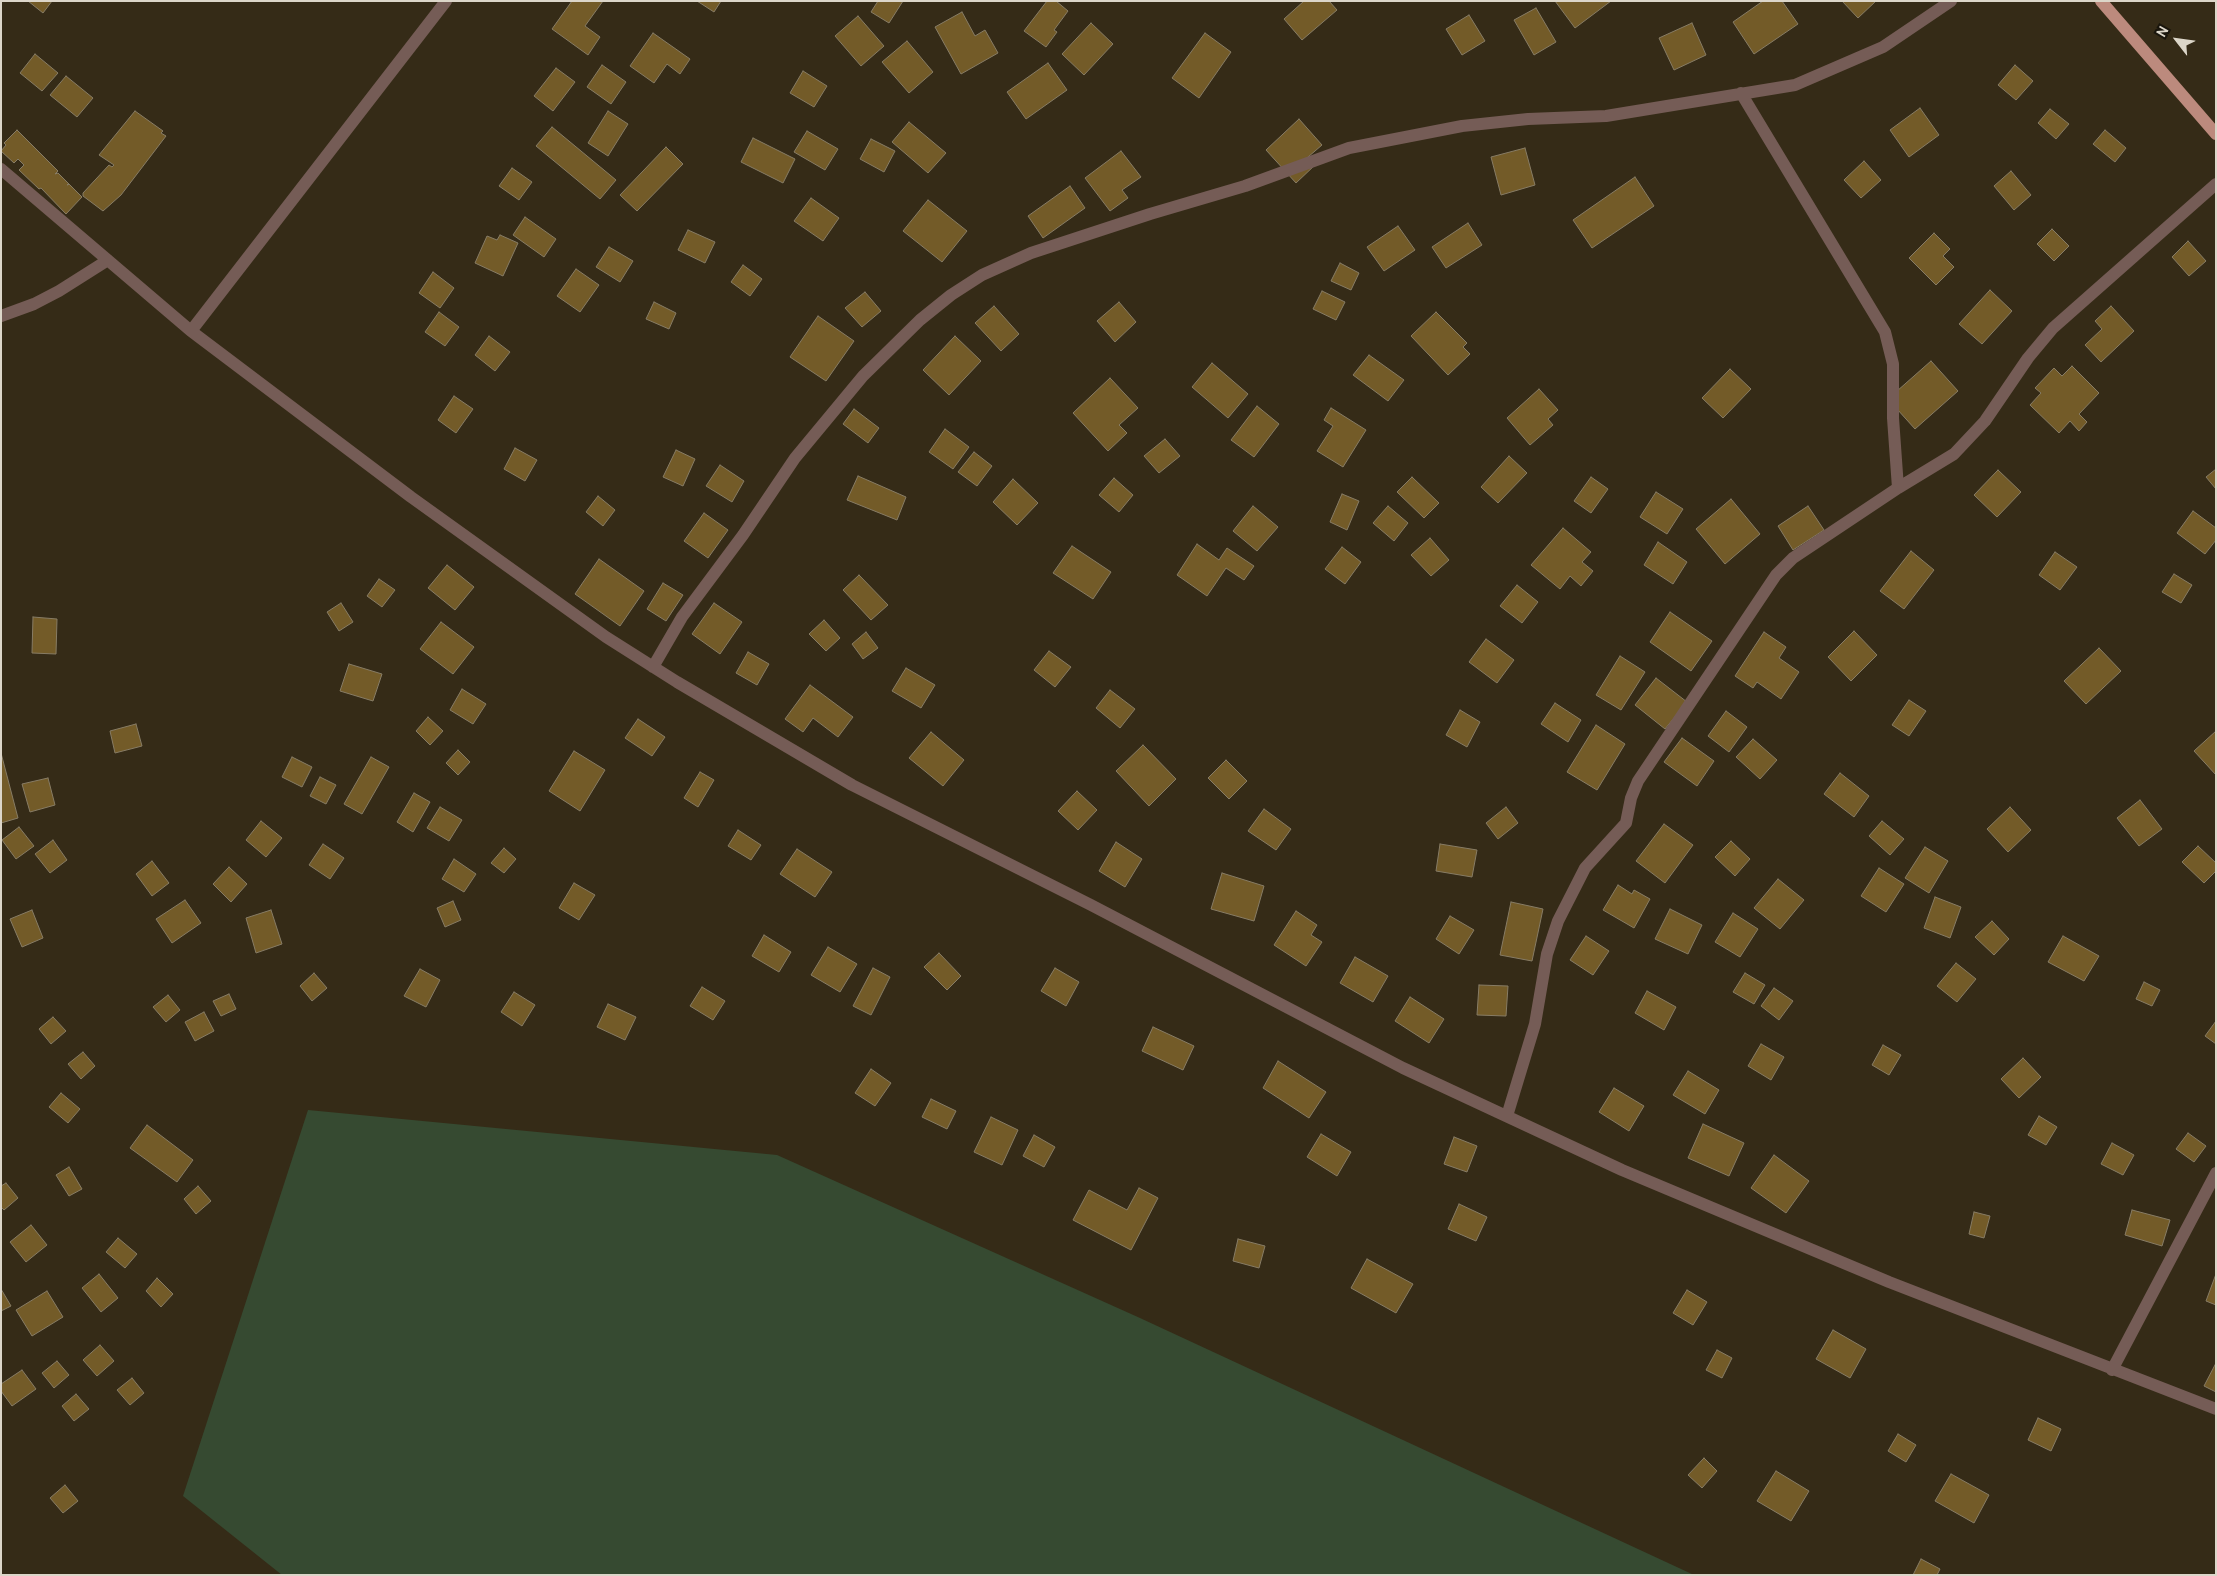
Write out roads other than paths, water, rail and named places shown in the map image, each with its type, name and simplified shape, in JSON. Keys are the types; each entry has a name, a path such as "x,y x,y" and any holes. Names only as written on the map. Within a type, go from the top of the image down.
{"main road":[{"path":"2101,1 2216,134"}],"street":[{"path":"191,331 446,1"},
{"path":"653,667 682,617 743,535 795,458 863,376 920,320 951,294 982,275 1031,253 1150,214 1246,186 1349,148 1462,126 1528,119 1606,116 1795,85 1883,47 1951,1"},
{"path":"1741,94 1885,332 1893,364 1893,418 1898,488"},
{"path":"1,169 191,331 411,497 606,637 852,785 1091,905 1387,1060 1622,1170 1889,1282 2216,1409"},
{"path":"1507,1116 1535,1024 1546,954 1558,921 1585,868 1626,823 1631,798 1638,782 1776,576 1793,558 1898,488 1954,454 1985,421 2028,358 2053,328 2216,184"},
{"path":"1,316 34,304 59,291 108,260"},
{"path":"2112,1370 2216,1173"}]}
